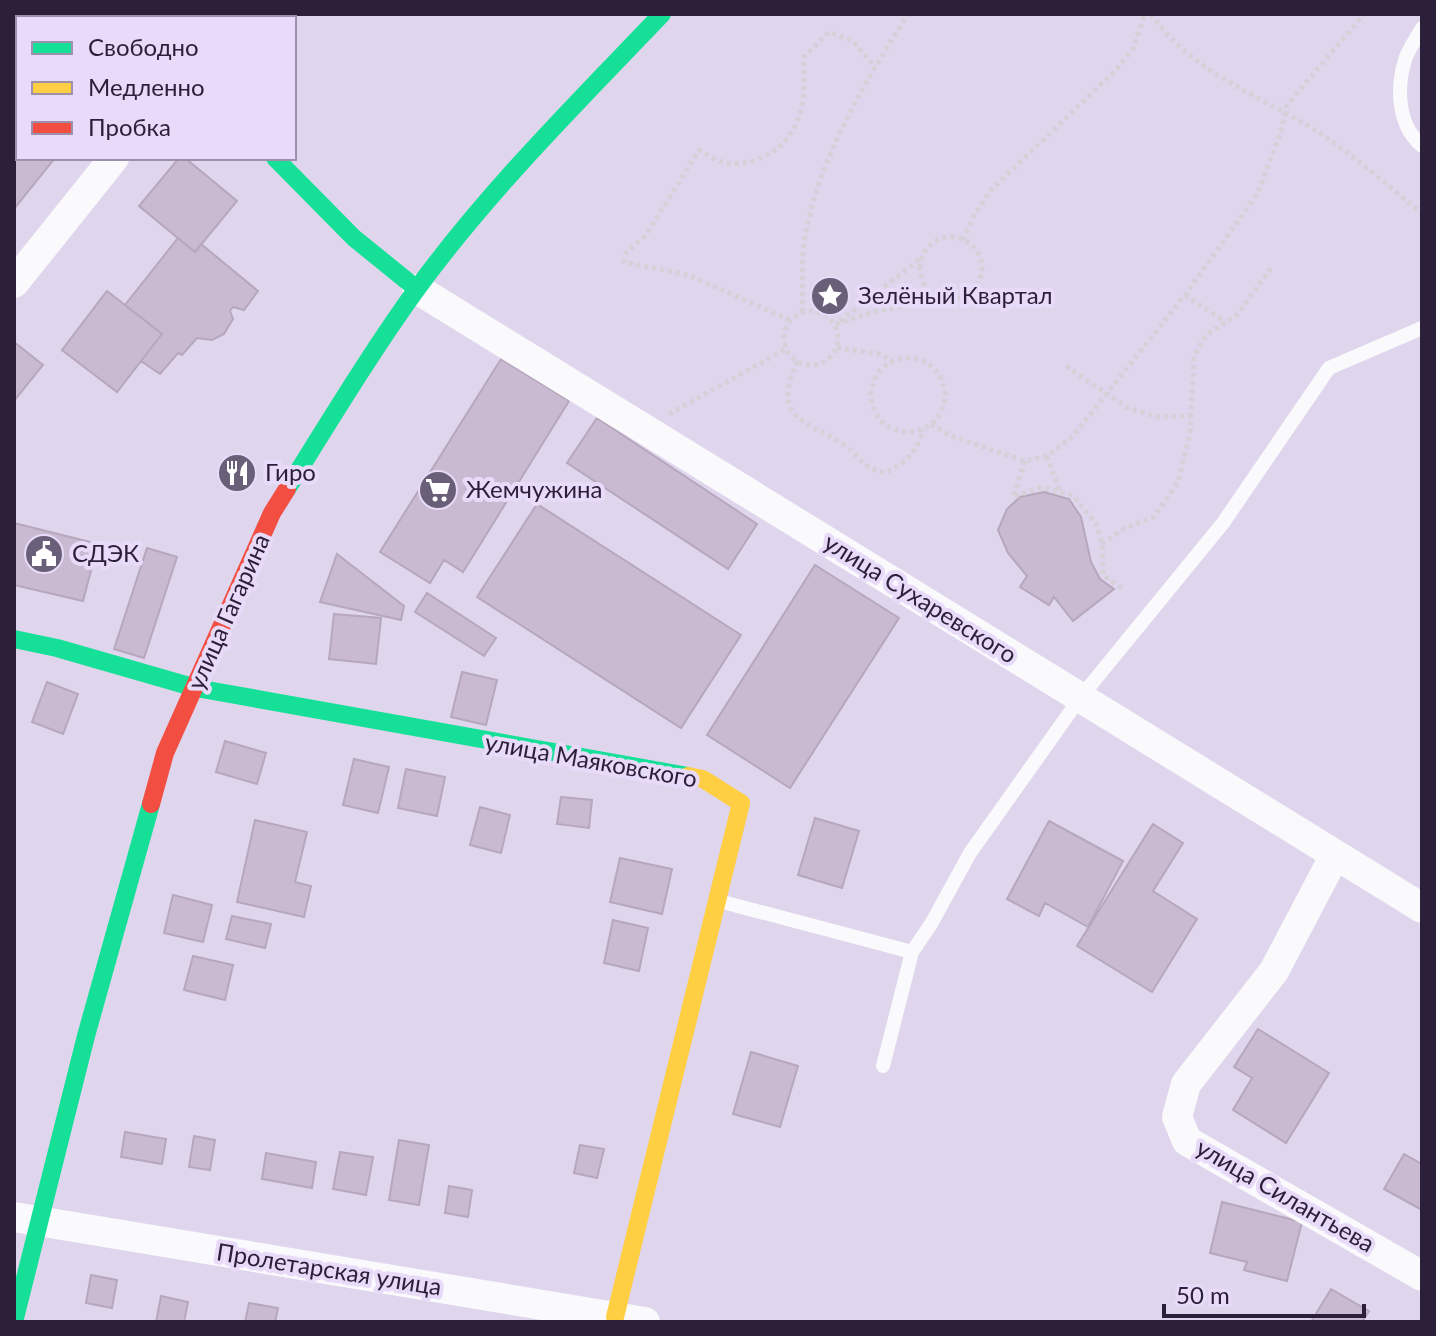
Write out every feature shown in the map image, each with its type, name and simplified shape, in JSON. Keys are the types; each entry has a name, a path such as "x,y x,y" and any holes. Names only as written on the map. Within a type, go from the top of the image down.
{"main road":[{"name":"улица Гагарина","path":"14,1322 27,1220 86,1036 165,753 272,513 366,363 417,289 507,177 662,14"},
{"path":"277,160 354,238 417,289"},
{"name":"улица Маяковского","path":"14,639 57,648 196,688 703,779 741,803 615,1317"}],"street":[{"path":"14,283 112,160"},
{"name":"улица Сухаревского","path":"417,289 1422,908"},
{"name":"улица Силантьева","path":"1335,855 1274,971 1186,1084 1177,1117 1187,1141 1422,1276"},
{"name":"Пролетарская улица","path":"27,1220 645,1322"}],"lane":[{"path":"1422,28 1406,56 1398,100 1412,138 1422,146"},
{"path":"883,1066 912,952 970,853 1080,698 1223,523 1329,368 1422,328"},
{"path":"717,900 912,952"}],"path":[{"path":"802,312 804,246 812,204 841,131 908,14"},
{"path":"931,424 951,436 1025,461 1047,456 1073,436 1185,295 1258,193 1287,105 1364,14"},
{"path":"963,240 991,190 1116,70 1152,15 1176,46 1208,71 1316,130 1422,213"},
{"path":"790,320 688,275 624,262 626,253 646,235 699,150 725,163 752,162 774,153 795,131 803,108 803,58 829,32 853,41 875,67"},
{"path":"951,237 963,240 978,253 982,265 980,278 974,289 963,297 877,311 836,324 921,257 938,239 951,237"},
{"path":"921,257 923,283 928,290 944,299"},
{"path":"1102,544 1123,529 1154,517 1178,482 1190,434 1194,356 1206,335 1237,315 1272,267"},
{"path":"1185,295 1225,322"},
{"path":"802,312 821,312 836,324 837,348 820,364 797,361 786,348 784,334 790,320 802,312"},
{"path":"644,428 786,348"},
{"path":"837,348 880,354 893,361"},
{"path":"904,357 916,358 937,370 946,392 940,416 923,429 912,432 889,427 874,410 871,387 876,376 893,361 904,357"},
{"path":"797,361 787,401 799,420 846,447 867,468 885,473 905,463 918,447 923,429"},
{"path":"1066,366 1128,408 1158,417 1191,416"},
{"path":"1047,456 1059,490"},
{"path":"1025,461 1013,497 1042,487 1074,496 1096,524 1102,544 1103,575 1123,589"}],"building":[{"path":"14,19 16,82 14,85"},
{"path":"16,124 16,160 53,160 14,209"},
{"path":"177,160 187,160 237,201 195,252 139,206"},
{"path":"178,238 195,252 201,244 258,291 244,310 233,307 230,311 233,319 224,334 212,340 197,338 182,355 178,353 160,374 141,361 162,334 125,305"},
{"path":"107,291 162,334 117,392 62,350"},
{"path":"14,342 43,365 14,401"},
{"path":"501,359 569,401 463,572 444,560 430,583 380,552"},
{"path":"597,418 757,524 728,569 567,463"},
{"path":"1044,492 1069,499 1081,517 1091,562 1100,579 1114,589 1073,621 1054,597 1049,605 1020,587 1027,576 1008,553 998,530 1007,509 1020,497"},
{"path":"537,504 741,635 681,728 477,597"},
{"path":"14,523 98,544 83,601 14,585"},
{"path":"147,548 177,557 144,658 114,649"},
{"path":"337,554 404,606 401,620 320,602"},
{"path":"815,565 899,618 790,788 707,735"},
{"path":"427,593 496,638 484,656 415,612"},
{"path":"334,614 381,618 376,664 329,659"},
{"path":"462,672 497,680 486,725 451,717"},
{"path":"47,682 78,694 63,734 32,722"},
{"path":"225,741 266,753 257,784 216,772"},
{"path":"354,759 389,767 378,813 343,805"},
{"path":"406,769 445,777 437,816 398,808"},
{"path":"561,797 592,800 589,828 557,824"},
{"path":"480,807 510,815 501,853 470,845"},
{"path":"815,818 859,831 842,888 798,875"},
{"path":"255,820 307,832 295,882 311,886 304,917 237,902"},
{"path":"1049,821 1123,861 1088,927 1045,903 1039,916 1007,899"},
{"path":"1153,824 1183,843 1153,891 1197,919 1152,992 1077,946"},
{"path":"620,858 672,869 662,914 610,902"},
{"path":"173,895 212,905 203,942 164,933"},
{"path":"232,916 271,924 265,948 226,939"},
{"path":"613,920 648,928 639,971 604,963"},
{"path":"193,956 233,965 225,1000 184,990"},
{"path":"1258,1029 1329,1073 1286,1143 1233,1110 1252,1078 1234,1067"},
{"path":"751,1052 798,1066 780,1127 733,1114"},
{"path":"125,1132 166,1139 162,1164 121,1157"},
{"path":"194,1136 215,1140 210,1170 189,1167"},
{"path":"399,1140 429,1145 419,1205 389,1200"},
{"path":"580,1145 604,1149 597,1178 574,1173"},
{"path":"340,1152 373,1157 366,1195 333,1189"},
{"path":"266,1153 316,1162 312,1188 262,1179"},
{"path":"1404,1154 1422,1164 1422,1210 1384,1189"},
{"path":"449,1186 472,1190 468,1217 445,1213"},
{"path":"1222,1202 1302,1222 1287,1281 1244,1270 1247,1262 1210,1253"},
{"path":"91,1275 117,1280 112,1308 86,1303"},
{"path":"1331,1289 1369,1311 1362,1322 1311,1322"},
{"path":"161,1296 188,1302 184,1322 156,1322"},
{"path":"249,1303 278,1308 275,1322 245,1322"}],"traffic: fast":[{"path":"287,489 382,339 444,253 534,148 662,14"},
{"path":"277,160 354,238 417,289"},
{"path":"14,639 57,648 196,688 688,776"},
{"path":"14,1322 86,1036 151,804"}],"traffic: slow":[{"path":"615,1317 741,803 703,779 688,776"}],"traffic: jam":[{"path":"151,804 165,753 272,513 287,489"}],"place":[{"name":"Зелёный Квартал","path":"830,296"},
{"name":"Гиро","path":"237,473"},
{"name":"Жемчужина","path":"438,490"},
{"name":"СДЭК","path":"44,554"}]}
